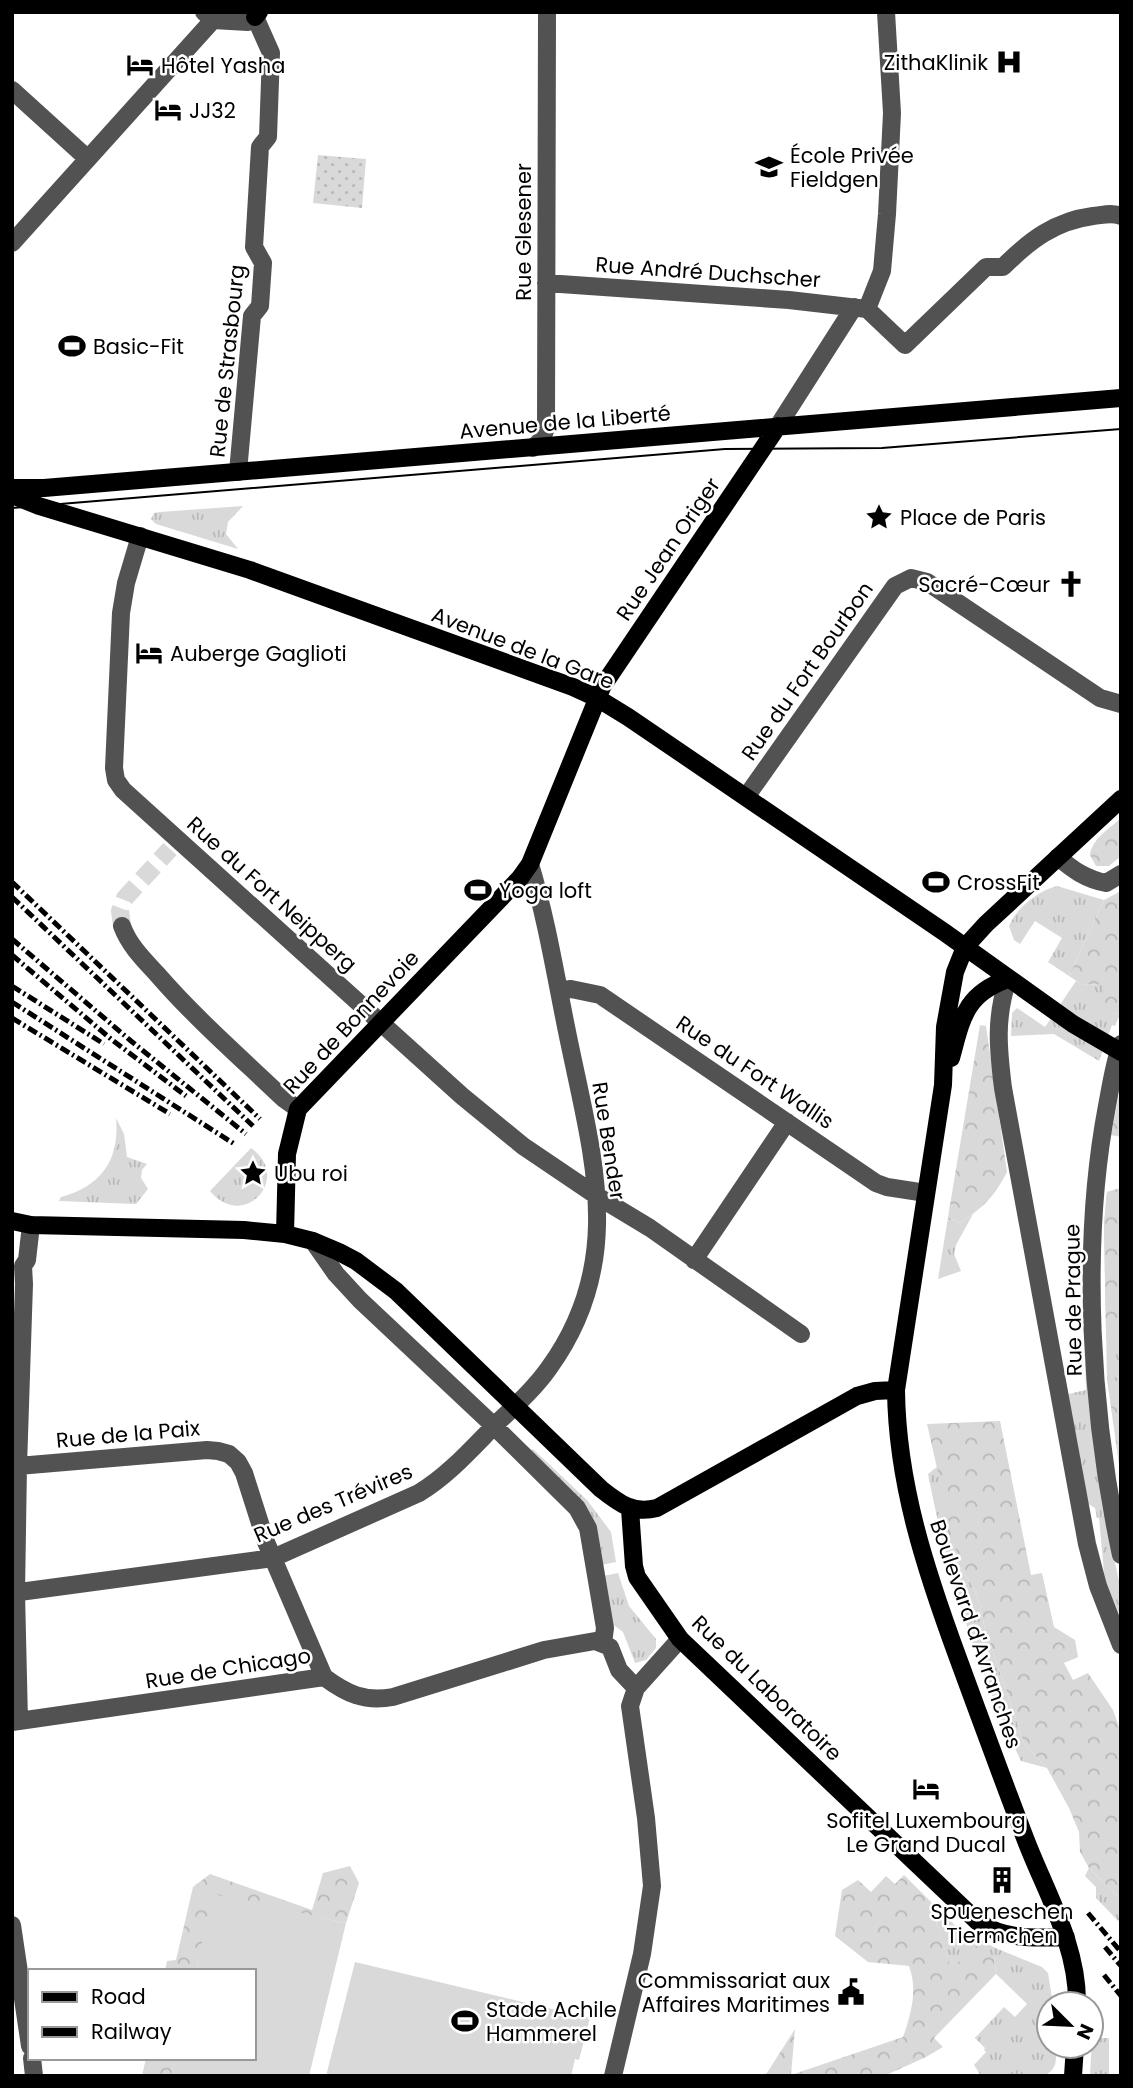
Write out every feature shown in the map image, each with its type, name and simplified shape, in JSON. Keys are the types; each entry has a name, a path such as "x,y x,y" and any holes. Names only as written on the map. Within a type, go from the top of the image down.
{"main road":[{"name":"Avenue de la Liberté","path":"12,488 44,488 1121,398"},
{"name":"Rue Jean Origer","path":"597,698 607,679 778,426"},
{"name":"Avenue de la Gare","path":"12,495 38,506 250,570 597,698 965,947 1055,1012 1121,1052"},
{"name":"Rue de Bonnevoie","path":"285,1234 287,1154 298,1109 520,878 530,864 597,698"},
{"path":"965,947 986,924 1121,799"},
{"name":"Boulevard d'Avranches","path":"965,947 955,972 945,1027 943,1085 896,1390 896,1427 902,1471 927,1572 1013,1808 1066,1937 1075,1990"},
{"name":"Boulevard d'Avranches","path":"943,1085 968,1006 985,989 1008,979"},
{"path":"12,1221 31,1225 244,1230 285,1234 313,1241 356,1261 387,1284 601,1489 630,1509 644,1511 657,1507 857,1395 896,1390"},
{"name":"Rue du Laboratoire","path":"630,1509 637,1577 680,1639 978,1922 989,1929 1015,1937 1066,1937"}],"street":[{"name":"Rue Glesener","path":"533,448 542,439 546,428 547,12"},
{"path":"778,426 861,308 882,271 892,113 886,12"},
{"path":"12,243 88,159 209,16 248,22 257,15"},
{"name":"Rue de Strasbourg","path":"238,472 252,316 260,306 263,263 254,247 260,147 268,137 269,125 271,53 257,15"},
{"path":"12,90 88,159"},
{"path":"861,308 905,345 986,267 1003,267 1028,242 1055,225 1085,217 1115,213 1121,216"},
{"name":"Rue André Duchscher","path":"546,283 789,300 861,308"},
{"name":"Rue du Fort Neipperg","path":"140,537 126,583 121,613 114,768 116,779 123,790 174,844 523,1146 650,1228 801,1334"},
{"name":"Rue du Fort Bourbon","path":"746,797 895,586 911,578 927,582 1100,698 1121,704"},
{"path":"1058,857 1090,880 1106,883 1121,874"},
{"name":"Rue Bender","path":"516,1406 548,1369 576,1322 595,1265 598,1229 593,1161 539,895 530,864"},
{"path":"122,926 137,952 171,989 284,1099 298,1109"},
{"path":"1008,979 1000,1003 997,1034 1003,1088 1087,1544 1098,1586 1121,1645"},
{"name":"Rue du Fort Wallis","path":"559,991 585,990 615,1003 881,1186 926,1193"},
{"name":"Rue de Prague","path":"1121,1044 1101,1141 1095,1206 1093,1291 1096,1371 1103,1444 1121,1555"},
{"path":"694,1259 787,1122"},
{"path":"15,1721 16,1474 24,1284 17,1267 27,1260 31,1225"},
{"path":"313,1241 336,1274 360,1300 577,1508 588,1528 605,1628 603,1643"},
{"name":"Rue des Trévires","path":"14,1593 273,1558 419,1493 448,1473 516,1406"},
{"name":"Rue de la Paix","path":"16,1474 206,1450 229,1454 238,1462 244,1474 265,1542 273,1558"},
{"name":"Rue de Chicago","path":"15,1721 324,1677 273,1558"},
{"path":"613,2076 642,1954 652,1886 646,1818 630,1706 636,1688 680,1639"},
{"path":"324,1677 339,1689 375,1700 393,1697 544,1650 595,1641 610,1647 619,1670 636,1688"},
{"path":"12,1925 28,2033"}],"green space":[{"path":"318,155 366,159 362,208 313,203"},
{"path":"243,506 228,522 226,534 238,549 156,524 151,519 154,513 160,512"},
{"path":"1121,818 1121,856 1109,866 1096,866 1090,855 1091,849"},
{"path":"1057,886 1104,900 1069,976 1048,962 1062,938 1035,921 1020,944 1014,940 1009,926 1017,912 1029,901"},
{"path":"1121,891 1121,1012 1110,1015 1101,1008 1105,985 1081,984 1069,976 1104,900"},
{"path":"1076,981 1081,984 1105,985 1110,1015 1121,1012 1115,1026 1112,1025 1099,1061 1054,1034 1011,1036 1012,1013 1017,1008 1045,1027"},
{"path":"980,1025 986,1026 1007,1172 988,1201 960,1223 948,1217"},
{"path":"1121,1085 1121,1137 1111,1135"},
{"path":"116,1118 124,1134 127,1157 147,1164 142,1170 141,1178 148,1189 136,1204 59,1201 61,1197 87,1186 105,1169 115,1147"},
{"path":"251,1148 263,1160 267,1173 265,1185 259,1196 249,1203 237,1206 223,1202 210,1191"},
{"path":"1121,1188 1121,1478 1107,1378 1104,1224 1107,1192"},
{"path":"1121,1188 1121,1343 1120,1335 1106,1338 1104,1224 1107,1192"},
{"path":"973,1214 954,1254 961,1271 938,1279 948,1217 960,1223"},
{"path":"1083,1303 1088,1371 1110,1540 1121,1590 1121,1617 1105,1583 1099,1518 1095,1508 1087,1503 1068,1394 1086,1390"},
{"path":"1121,1377 1121,1478 1107,1378"},
{"path":"1000,1421 1031,1575 1042,1573 1054,1627 1075,1640 1078,1657 1064,1663 1073,1680 1088,1673 1113,1710 1121,1732 1121,1899 1089,1868 1080,1852 1079,1832 1069,1808 1047,1768 1024,1743 984,1625 980,1605 973,1587 959,1565 927,1424"},
{"path":"533,1449 587,1500 611,1532 616,1562 601,1565 595,1529 528,1453"},
{"path":"938,1466 959,1565 973,1587 980,1605 984,1625 1024,1743 1047,1768 1021,1761 977,1656 944,1548 928,1474"},
{"path":"618,1573 629,1606 656,1639 656,1648 646,1660 635,1663 623,1632 611,1623 603,1576"},
{"path":"350,1866 359,1883 346,1923 214,1895 196,1969 165,1969 167,1961 176,1960 193,1887 210,1874 312,1910 323,1873"},
{"path":"1089,1868 1121,1899 1121,1924 1096,1898 1096,1887 1085,1876"},
{"path":"904,1875 929,1900 951,1969 976,1946 994,1957 996,1974 934,2038 943,2047 884,2076 765,2076 795,2029 791,2075 903,2037 913,1993 909,1966 868,1962 835,1936 842,1890 858,1880 871,1892 886,1876 895,1884"},
{"path":"213,1894 346,1923 309,2076 171,2076 175,2060 256,2060 256,1969 196,1969"},
{"path":"929,1900 966,1936 978,1937 993,1947 1042,1967 1048,1973 1051,1990 1035,1990 1035,2060 1056,2060 1054,2068 1048,2074 981,2076 974,2065 986,2052 975,2038 1004,2007 1015,2017 1027,2004 996,1974 994,1957 951,1970"},
{"name":"Stade Achile Hammerel","path":"355,1962 590,2018 579,2060 575,2059 571,2076 326,2076"},
{"path":"1105,2038 1109,2038 1109,2076 1090,2076 1091,2060 1105,2060"},
{"path":"146,2060 175,2060 171,2076 142,2076"}],"tunnel":[{"path":"122,926 120,911 125,898 170,849"}],"tram line":[{"path":"12,508 725,449 882,448 1121,429"}],"railway":[{"path":"12,882 260,1119"},
{"path":"12,897 253,1126"},
{"path":"12,939 131,1041 246,1134"},
{"path":"12,955 111,1039 186,1096"},
{"path":"12,986 104,1044"},
{"path":"12,1002 236,1145"},
{"path":"12,1018 170,1114"},
{"path":"1088,1913 1121,1952"},
{"path":"1105,1947 1121,1966"},
{"path":"1104,1975 1121,1996"}],"place":[{"name":"ZithaKlinik","path":"1009,62"},
{"name":"Hôtel Yasha","path":"140,65"},
{"name":"JJ32","path":"168,110"},
{"name":"École Privée Fieldgen","path":"769,167"},
{"name":"Basic-Fit","path":"72,346"},
{"name":"Place de Paris","path":"879,517"},
{"name":"Sacré-Cœur","path":"1071,584"},
{"name":"Auberge Gaglioti","path":"149,653"},
{"name":"CrossFit","path":"936,882"},
{"name":"Yoga loft","path":"478,890"},
{"name":"Ubu roi","path":"253,1173"},
{"name":"Sofitel Luxembourg Le Grand Ducal","path":"926,1789"},
{"name":"Spueneschen Tiermchen","path":"1002,1880"},
{"name":"Commissariat aux Affaires Maritimes","path":"851,1992"},
{"name":"Stade Achile Hammerel","path":"465,2021"}]}
